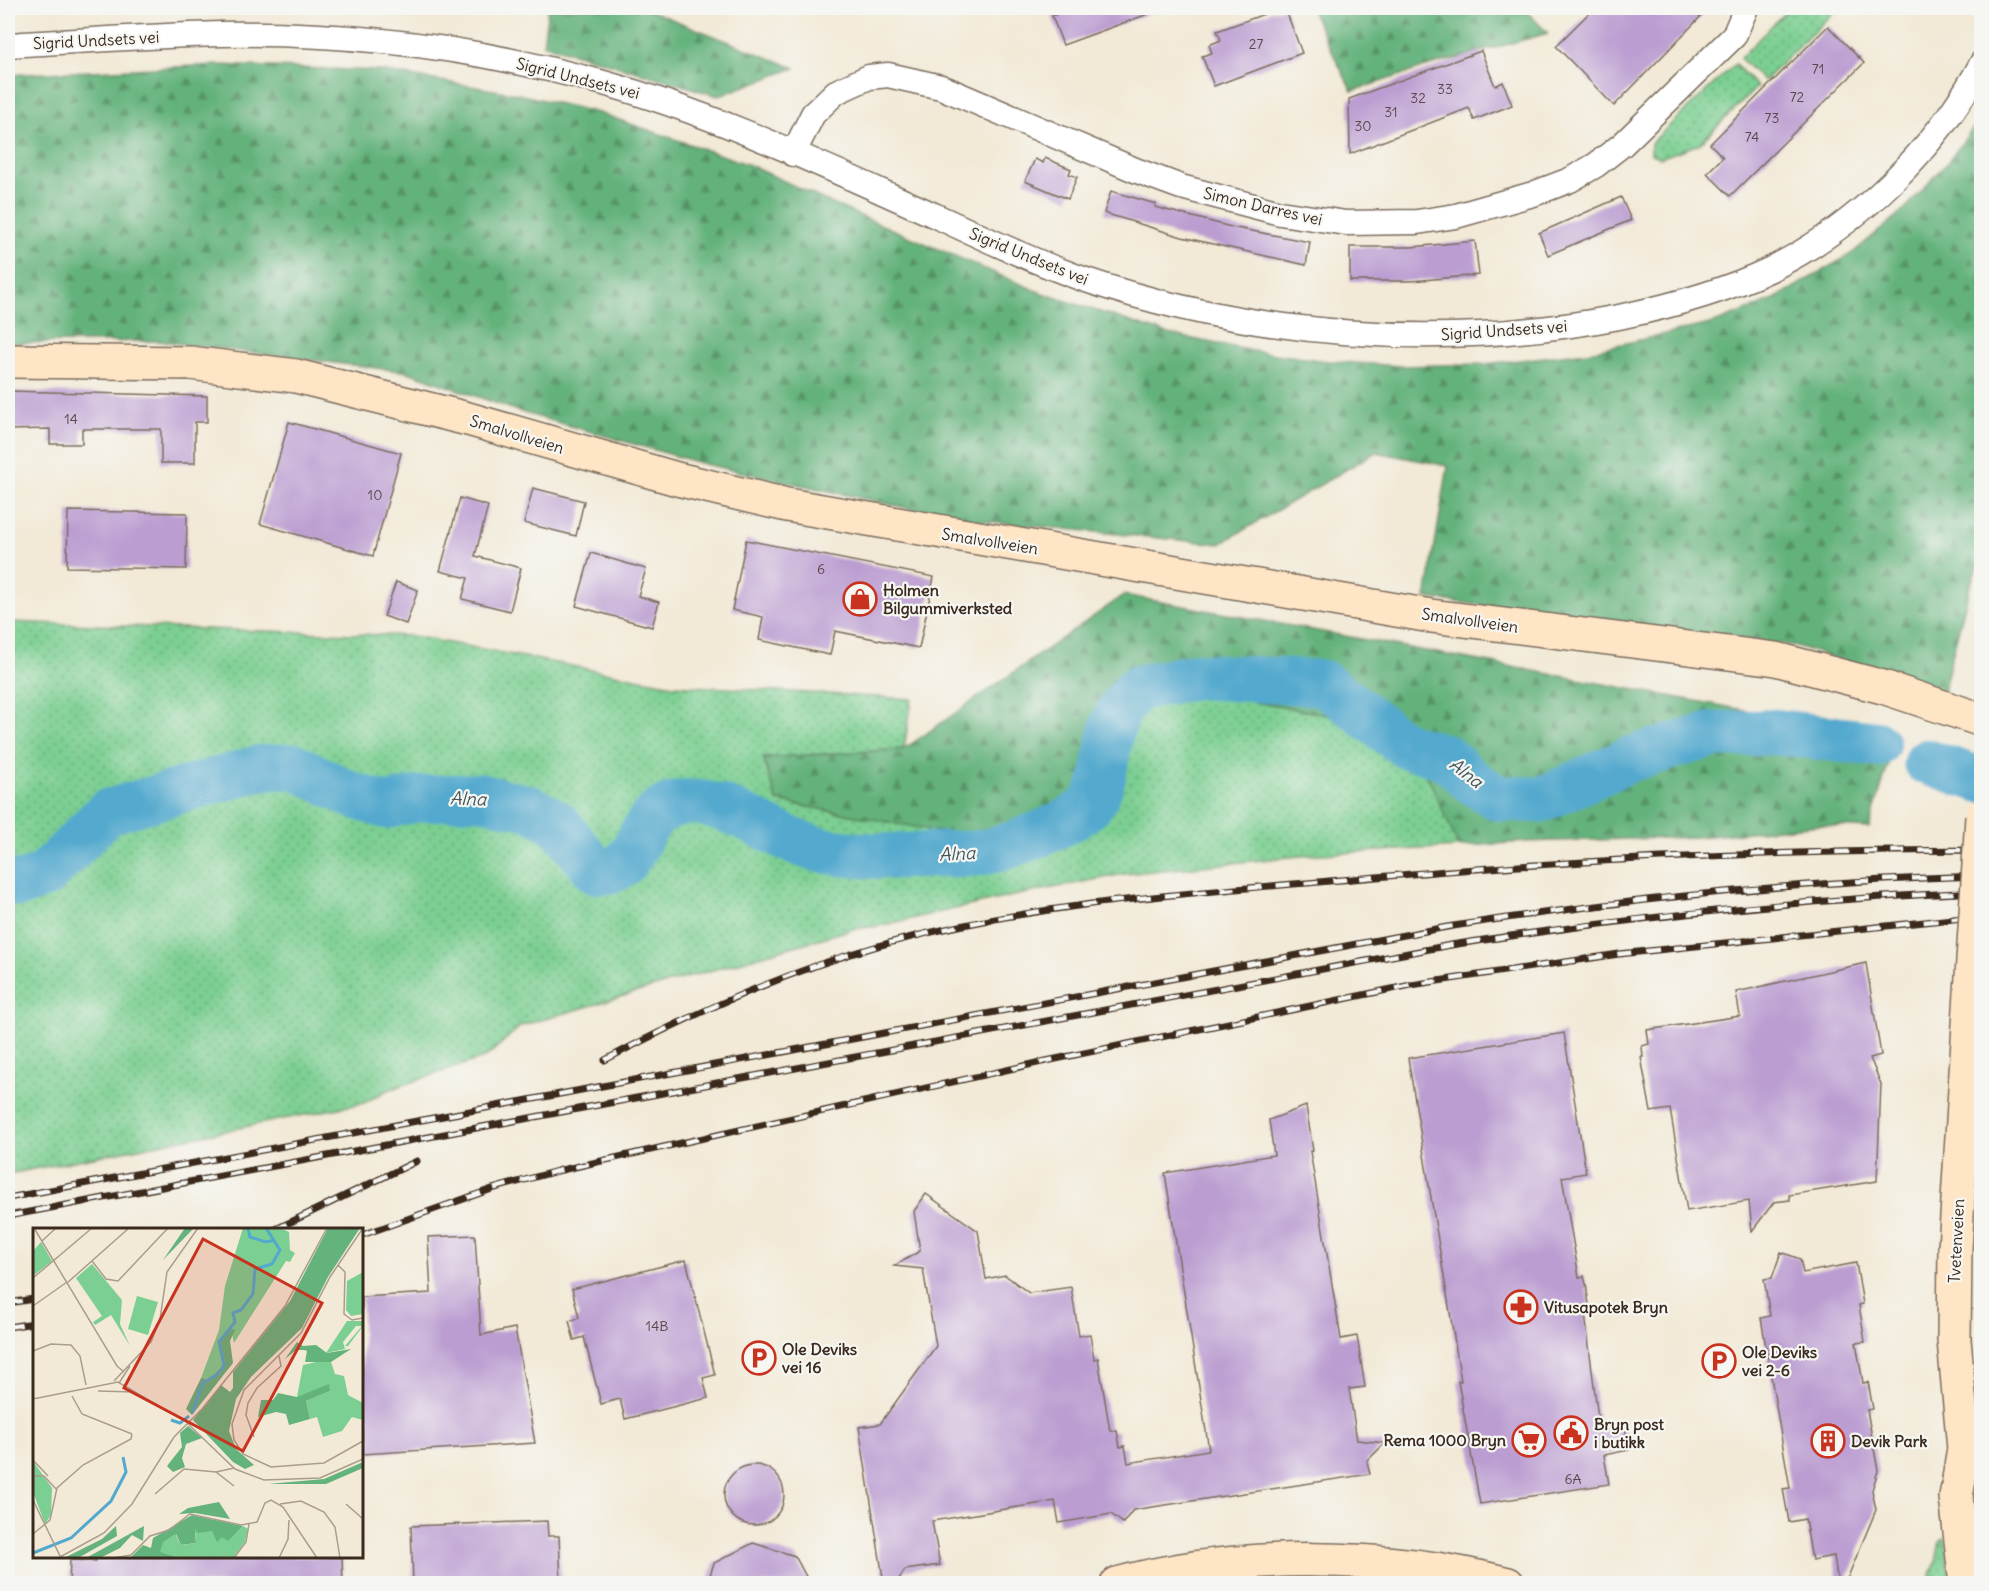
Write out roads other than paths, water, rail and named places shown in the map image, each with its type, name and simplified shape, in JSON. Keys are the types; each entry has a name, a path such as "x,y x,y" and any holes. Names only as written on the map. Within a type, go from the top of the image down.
{"street":[{"name":"Simon Darres vei","path":"793,154 813,114 836,92 868,77 888,75 942,87 1135,170 1201,192 1280,213 1339,222 1417,222 1456,216 1533,194 1570,180 1596,165 1623,144 1734,36 1746,8"},
{"name":"Sigrid Undsets vei","path":"8,45 225,34 314,37 429,47 497,58 596,80 735,128 1027,258 1147,298 1204,313 1314,328 1459,336 1578,325 1636,313 1684,302 1769,270 1832,231 1890,184 1940,127 1982,63"},
{"name":"Smalvollveien","path":"8,360 190,363 296,376 341,385 468,418 677,479 787,505 1431,616 1776,659 1892,690 1979,719"},
{"name":"Tvetenveien","path":"1966,1584 1956,1497 1964,1449 1954,1340 1955,1248 1982,817"},
{"name":"Tvetenveien","path":"1964,1449 1982,1480"},
{"path":"1118,1584 1178,1571 1238,1564 1306,1561 1361,1561 1411,1566 1508,1584"}],"waterway":[{"name":"Alna","path":"8,882 21,884 45,875 107,812 259,768 294,766 352,795 386,806 416,799 478,796 530,808 558,823 596,871 612,870 623,864 652,818 664,809 681,803 696,802 727,810 820,850 856,855 894,856 980,853 995,850 1041,833 1083,811 1091,804 1101,785 1110,735 1120,710 1137,688 1196,676 1323,683 1406,746 1446,757 1470,780 1498,798 1540,800 1633,758 1711,735 1776,732 1877,744"},
{"name":"Alna","path":"1926,762 1982,780"}],"railway":[{"path":"605,1060 738,996 842,957 936,931 1054,909 1174,895 1431,872 1588,862 1825,852 1982,850"},
{"path":"8,1198 1447,927 1580,908 1714,893 1847,882 1982,876"},
{"path":"8,1216 1451,945 1584,926 1781,904 1982,892"},
{"path":"363,1235 492,1189 557,1171 1046,1061 1411,985 1619,954 1982,916"},
{"path":"278,1228 417,1161"},
{"path":"8,1303 33,1299"},
{"path":"8,1327 33,1323"}],"place":[{"name":"Holmen Bilgummiverksted","path":"860,599"},
{"name":"Vitusapotek Bryn","path":"1521,1307"},
{"name":"Ole Deviks vei 16","path":"759,1358"},
{"name":"Ole Deviks vei 2-6","path":"1719,1361"},
{"name":"Bryn post i butikk","path":"1571,1433"},
{"name":"Rema 1000 Bryn","path":"1529,1440"},
{"name":"Devik Park","path":"1828,1441"}]}
